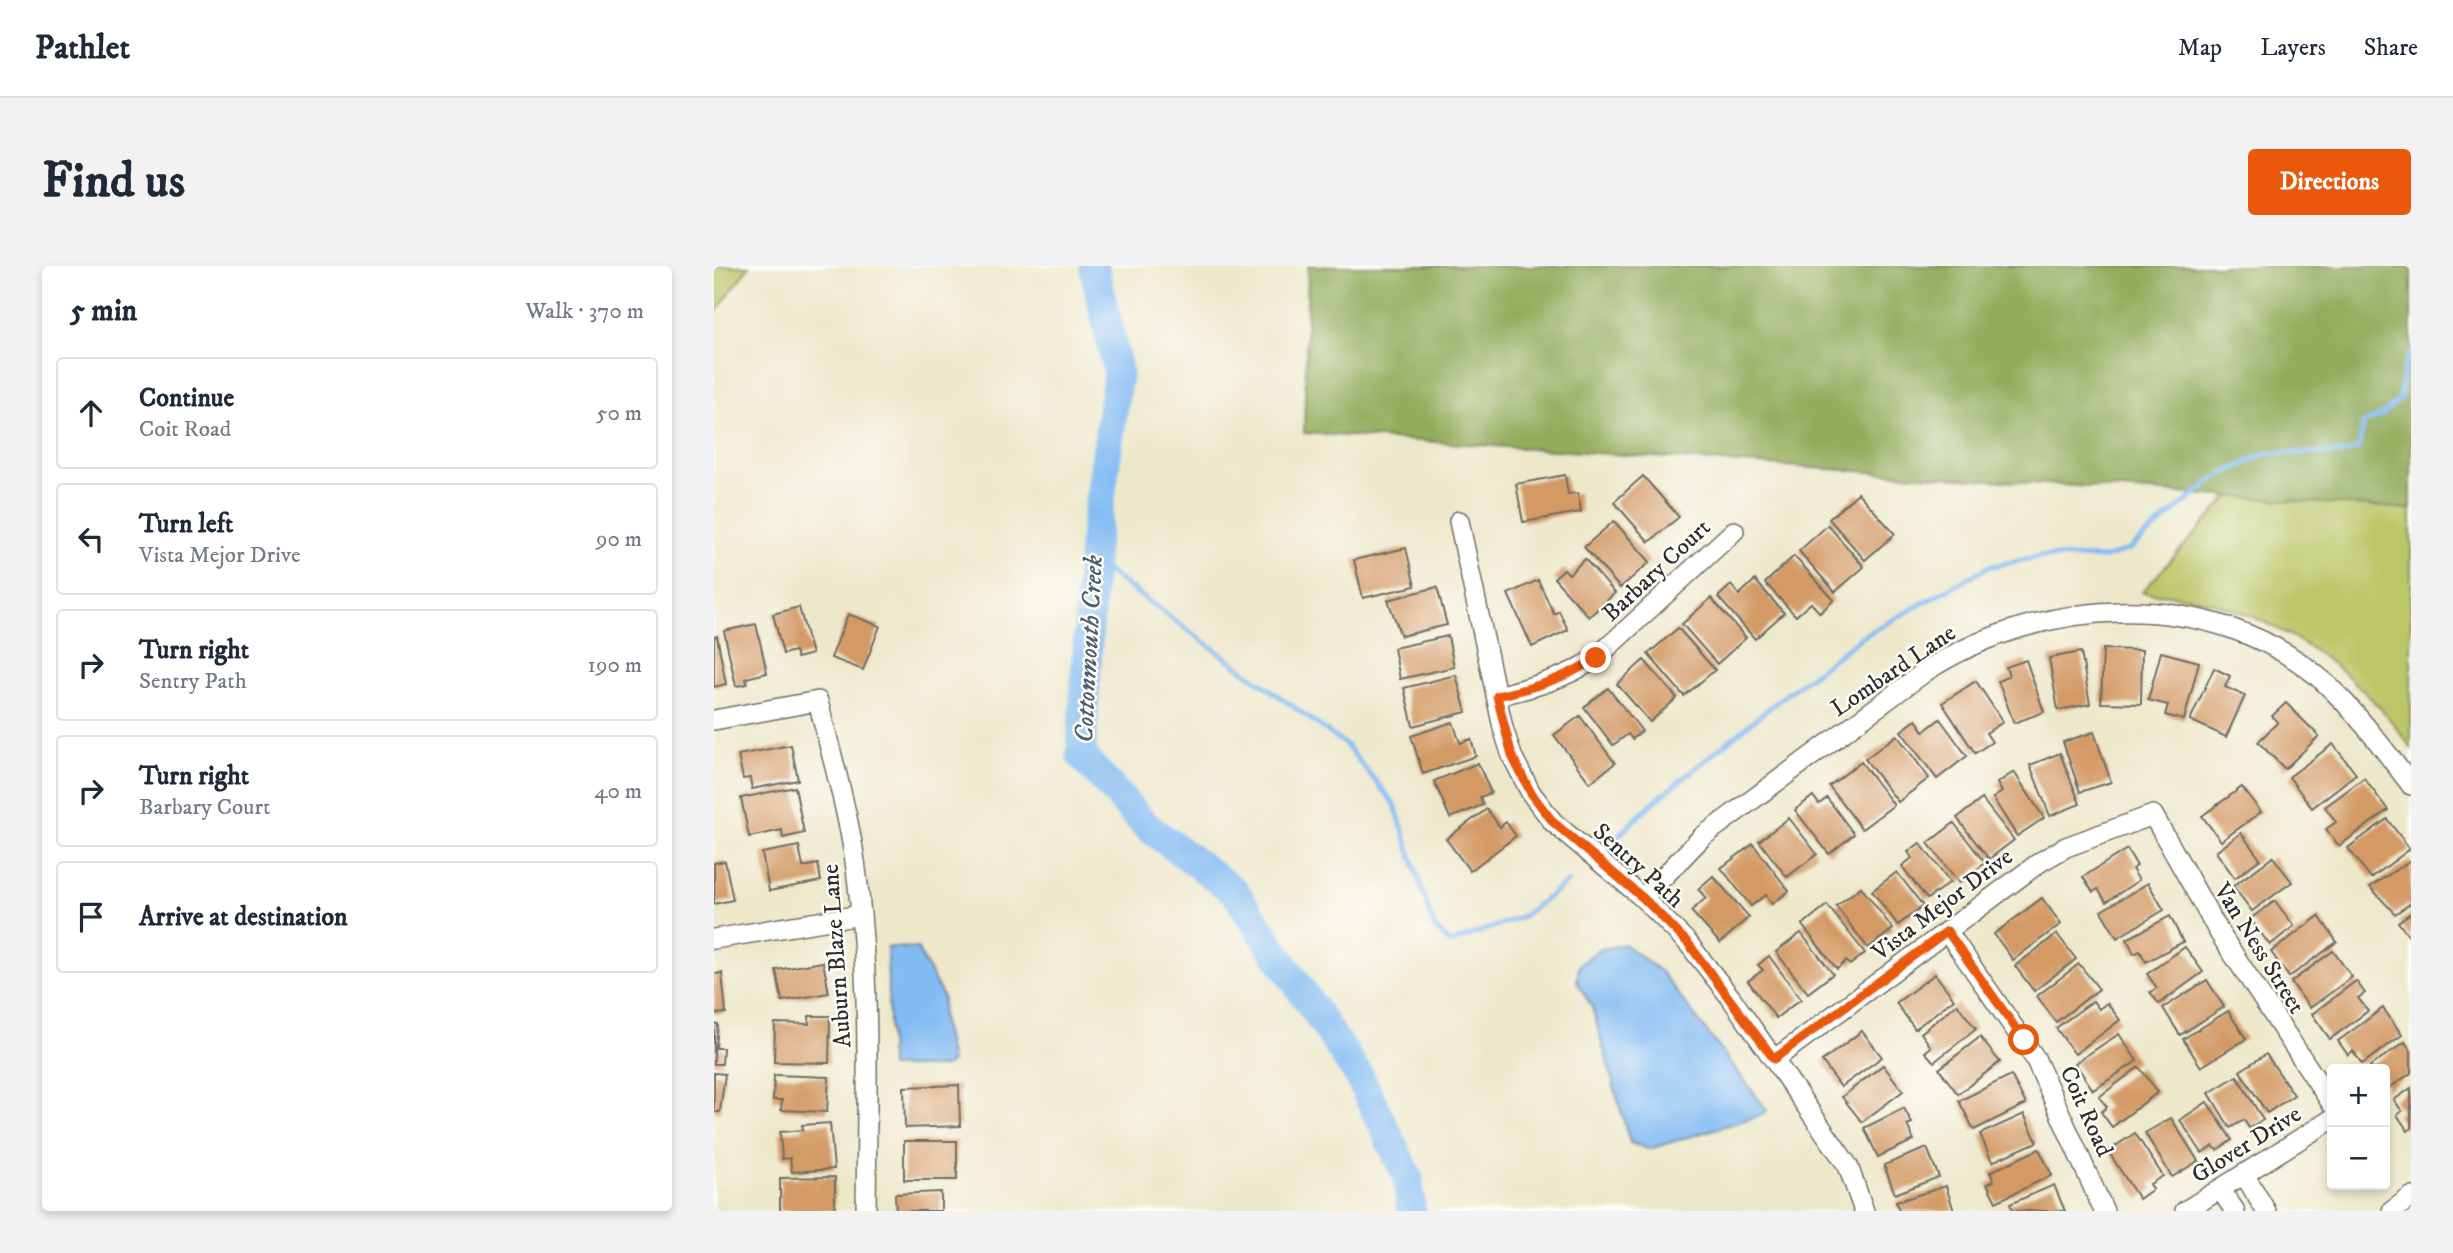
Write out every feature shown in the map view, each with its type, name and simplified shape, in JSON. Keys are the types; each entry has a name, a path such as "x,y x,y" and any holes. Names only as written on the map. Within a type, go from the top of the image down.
{"street":[{"name":"Sentry Path","path":"1459,521 1512,756 1531,793 1553,822 1643,898 1699,955 1848,1166 1864,1211"},
{"name":"Barbary Court","path":"1497,696 1545,685 1587,664 1734,531"},
{"name":"Lombard Lane","path":"1643,898 1702,837 1926,671 1954,653 1998,634 2042,621 2115,612 2173,613 2231,628 2275,648 2320,679 2359,716 2411,785"},
{"name":"Auburn Blaze Lane","path":"714,720 818,701 846,812 861,915 868,1003 866,1211"},
{"name":"Vista Mejor Drive","path":"1774,1059 2040,862 2066,847 2153,815"},
{"name":"Van Ness Street","path":"2153,815 2220,934 2327,1096"},
{"path":"714,939 861,915"},
{"name":"Coit Road","path":"1947,931 2035,1058 2104,1211"},
{"name":"Glover Drive","path":"2185,1211 2327,1122"},
{"path":"2244,1174 2266,1211"},
{"path":"2220,1189 2235,1211"},
{"path":"2392,1211 2411,1197"}],"green space":[{"path":"714,266 749,266 714,315"},
{"path":"1308,266 2411,266 2411,509 1304,433"},
{"path":"2229,496 2411,509 2411,748 2370,697 2320,654 2292,637 2233,609 2194,598 2142,592"}],"water":[{"path":"1624,944 1661,972 1767,1110 1761,1115 1649,1149 1630,1143 1592,1007 1577,982 1579,965 1598,950"},
{"path":"887,947 917,948 943,997 942,1018 951,1062 945,1067 890,1067"}],"building":[{"path":"1565,475 1568,494 1578,493 1581,512 1523,522 1516,484"},
{"path":"1643,476 1679,517 1649,542 1614,502"},
{"path":"1858,493 1895,534 1865,560 1829,519"},
{"path":"1614,521 1650,562 1620,588 1584,547"},
{"path":"1828,525 1864,567 1835,592 1799,551"},
{"path":"1406,548 1415,586 1363,598 1354,560"},
{"path":"1794,556 1834,600 1820,613 1811,603 1796,616 1765,583"},
{"path":"1585,559 1615,593 1589,617 1554,578 1564,569 1569,574"},
{"path":"1538,580 1554,614 1559,611 1568,630 1532,647 1508,594"},
{"path":"1755,580 1784,613 1755,639 1718,597 1731,585 1739,595"},
{"path":"1437,587 1447,625 1401,636 1388,600"},
{"path":"1711,598 1746,638 1717,664 1682,624"},
{"path":"799,607 812,654 797,658 795,651 783,654 773,614"},
{"path":"848,614 880,626 863,670 831,658"},
{"path":"756,624 767,673 746,678 747,684 736,686 724,631"},
{"path":"1678,628 1715,670 1684,696 1648,654"},
{"path":"717,636 726,684 714,687 714,637"},
{"path":"1448,636 1454,667 1400,679 1394,648"},
{"path":"2103,649 2142,650 2141,704 2101,703"},
{"path":"2081,652 2090,704 2058,710 2049,658"},
{"path":"2161,652 2199,662 2184,720 2165,715 2168,705 2148,700"},
{"path":"1644,660 1677,698 1650,722 1617,684"},
{"path":"2026,660 2044,712 2014,723 1998,681 2009,676 2006,667"},
{"path":"2214,668 2230,676 2225,687 2245,696 2226,737 2190,720"},
{"path":"1456,675 1466,712 1413,726 1404,688"},
{"path":"1976,681 2003,722 1986,733 1992,742 1975,753 1942,703"},
{"path":"1608,688 1642,731 1632,739 1628,734 1613,745 1584,707"},
{"path":"2286,703 2319,736 2285,769 2258,742 2278,722 2272,716"},
{"path":"1580,716 1615,763 1590,783 1554,735"},
{"path":"1940,719 1967,756 1937,779 1901,731 1916,720 1924,731"},
{"path":"1453,722 1460,743 1471,739 1476,756 1423,774 1411,736"},
{"path":"2094,732 2111,782 2080,792 2063,742"},
{"path":"1897,735 1929,778 1898,802 1865,759"},
{"path":"2333,744 2356,774 2312,808 2289,777"},
{"path":"791,745 798,780 752,789 750,778 743,779 738,755"},
{"path":"2060,753 2080,804 2050,816 2030,765"},
{"path":"1861,762 1894,805 1862,829 1829,786"},
{"path":"1478,763 1491,793 1480,797 1483,805 1450,818 1434,781"},
{"path":"2014,772 2044,818 2017,836 1993,798 2002,792 1997,783"},
{"path":"2364,778 2388,810 2339,846 2326,829 2336,822 2325,807"},
{"path":"795,787 804,833 783,838 782,830 749,837 741,798"},
{"path":"2242,787 2261,812 2221,841 2202,816"},
{"path":"1813,796 1819,804 1827,798 1854,834 1829,854 1795,810"},
{"path":"1982,799 2014,840 1989,859 1957,818"},
{"path":"1487,809 1500,827 1506,822 1516,836 1470,871 1446,839"},
{"path":"1789,818 1817,854 1787,877 1759,841"},
{"path":"2387,819 2410,849 2371,878 2348,848"},
{"path":"1954,823 1985,863 1959,883 1928,843"},
{"path":"2241,833 2260,859 2235,878 2216,852"},
{"path":"1920,843 1950,882 1927,899 1902,866 1912,858 1908,852"},
{"path":"1753,844 1789,891 1772,904 1766,895 1751,906 1721,868"},
{"path":"799,846 803,867 818,864 821,881 769,891 762,853"},
{"path":"2127,849 2137,866 2132,869 2139,880 2106,902 2098,889 2093,892 2083,877"},
{"path":"2273,857 2292,882 2252,911 2233,886"},
{"path":"2411,860 2411,903 2395,914 2370,887"},
{"path":"725,861 733,900 714,904 714,863"},
{"path":"1897,872 1923,906 1898,925 1872,891"},
{"path":"1713,876 1749,917 1720,943 1691,911 1706,898 1698,889"},
{"path":"2148,883 2164,910 2117,938 2101,911"},
{"path":"1861,887 1893,929 1868,948 1836,906"},
{"path":"2042,898 2061,924 2013,960 1994,934"},
{"path":"2275,901 2294,926 2270,945 2250,919"},
{"path":"1827,905 1865,953 1850,965 1846,961 1837,969 1802,925"},
{"path":"2411,913 2411,939 2398,922"},
{"path":"2170,916 2183,942 2146,962 2140,951 2134,954 2127,939"},
{"path":"2319,916 2337,942 2289,977 2271,952"},
{"path":"1801,933 1833,974 1808,993 1776,952"},
{"path":"2057,934 2076,959 2034,991 2015,966"},
{"path":"2185,947 2203,972 2159,1004 2150,992 2157,988 2147,974"},
{"path":"2333,951 2352,977 2310,1008 2291,982"},
{"path":"1769,956 1801,999 1776,1018 1748,981 1763,970 1758,965"},
{"path":"823,962 829,993 782,1001 776,970"},
{"path":"2079,964 2099,989 2056,1022 2037,996"},
{"path":"722,973 726,1013 714,1014 714,974"},
{"path":"1935,974 1954,999 1915,1029 1896,1003"},
{"path":"2207,980 2224,1007 2180,1035 2163,1008"},
{"path":"2356,981 2365,993 2358,998 2368,1011 2330,1039 2312,1014"},
{"path":"2093,1001 2099,1009 2107,1003 2120,1020 2075,1054 2056,1028"},
{"path":"1957,1004 1976,1029 1934,1062 1925,1052 1931,1047 1921,1033"},
{"path":"2383,1008 2402,1035 2362,1064 2353,1051 2348,1055 2338,1041"},
{"path":"2228,1011 2246,1039 2201,1067 2183,1039"},
{"path":"809,1016 830,1016 829,1063 774,1062 775,1023 809,1024"},
{"path":"714,1024 718,1024 716,1048 723,1048 722,1064 714,1064"},
{"path":"1862,1031 1882,1057 1841,1087 1822,1061"},
{"path":"2119,1034 2137,1061 2093,1090 2075,1063"},
{"path":"1980,1037 2000,1062 1958,1094 1939,1069"},
{"path":"2405,1042 2411,1051 2411,1073 2390,1087 2390,1064 2373,1064"},
{"path":"2266,1054 2294,1095 2267,1113 2240,1071"},
{"path":"1883,1065 1903,1091 1862,1122 1842,1097"},
{"path":"2139,1067 2158,1092 2112,1127 2101,1112 2107,1107 2099,1097"},
{"path":"714,1073 725,1074 720,1112 714,1112"},
{"path":"774,1075 829,1077 827,1112 781,1110 782,1100 773,1100"},
{"path":"2011,1075 2026,1104 1974,1130 1959,1101"},
{"path":"2237,1076 2263,1120 2249,1128 2244,1120 2230,1128 2209,1093"},
{"path":"959,1085 960,1126 905,1128 904,1087"},
{"path":"2411,1088 2411,1128 2408,1131 2397,1115 2402,1111 2394,1100"},
{"path":"2207,1102 2232,1140 2217,1150 2213,1146 2202,1153 2180,1120"},
{"path":"1904,1108 1912,1123 1907,1125 1914,1140 1878,1157 1864,1128"},
{"path":"2024,1114 2037,1142 1992,1162 1980,1134"},
{"path":"2171,1118 2198,1161 2172,1177 2145,1133"},
{"path":"830,1123 834,1169 792,1172 790,1158 782,1159 780,1132 803,1130 802,1125"},
{"path":"2135,1133 2163,1176 2150,1184 2153,1189 2139,1199 2108,1151"},
{"path":"904,1141 957,1141 957,1180 904,1180"},
{"path":"1927,1148 1939,1177 1895,1194 1884,1165"},
{"path":"2039,1149 2052,1175 1996,1202 1987,1184 1994,1181 1990,1172"},
{"path":"835,1177 835,1211 780,1211 780,1178"},
{"path":"2054,1185 2065,1211 2013,1211 2010,1204"},
{"path":"1946,1186 1954,1211 1899,1211 1896,1202"},
{"path":"941,1192 941,1211 896,1211 895,1194"}],"waterway":[{"name":"Cottonmouth Creek","path":"1094,266 1118,372 1093,551 1081,755 1145,825 1235,892 1359,1076 1408,1177 1411,1211"},
{"path":"1617,837 1649,806 1779,700 1862,637 1988,567 2041,556 2106,558 2130,549 2213,479 2266,453 2344,453 2359,448 2363,424 2383,414 2400,399 2403,371 2411,353"},
{"path":"1092,560 1346,745 1395,805 1434,927 1450,943 1523,916 1568,882"}],"route":[{"path":"1596,658 1577,671 1545,685 1497,696 1512,756 1531,793 1553,822 1643,898 1688,943 1774,1059 1947,931 2024,1040"}]}
